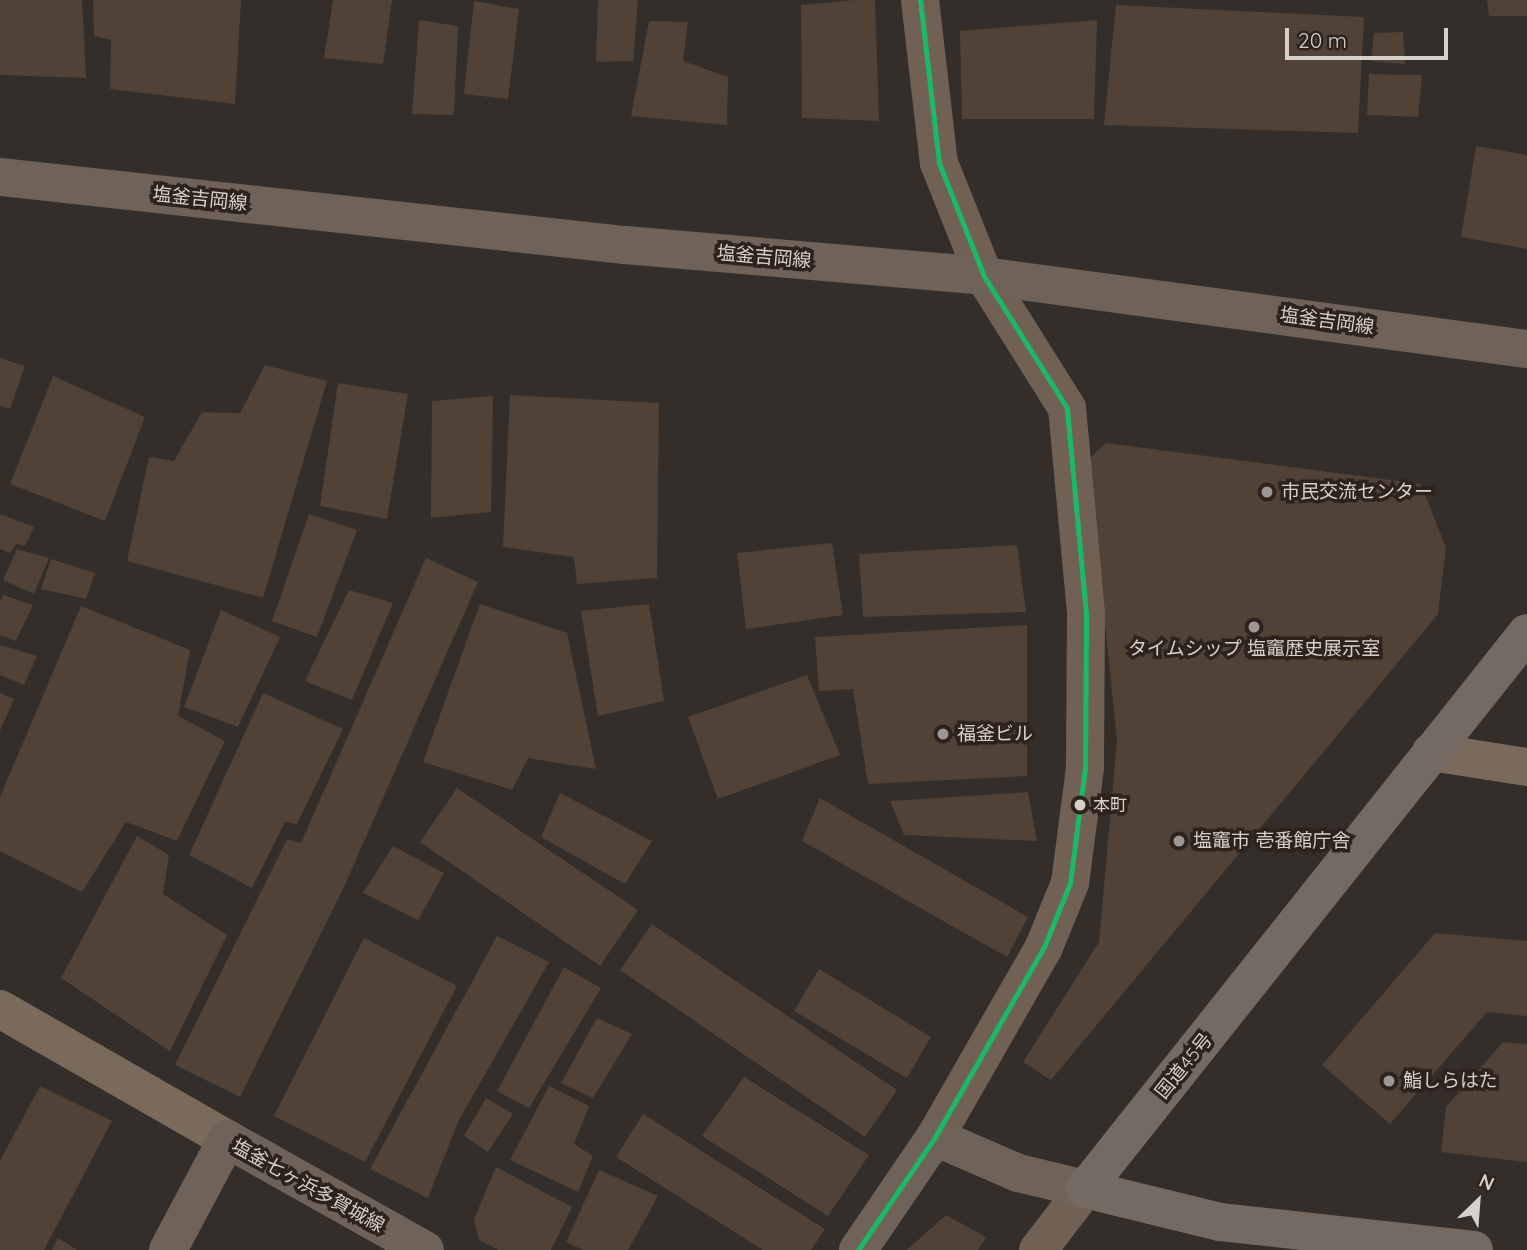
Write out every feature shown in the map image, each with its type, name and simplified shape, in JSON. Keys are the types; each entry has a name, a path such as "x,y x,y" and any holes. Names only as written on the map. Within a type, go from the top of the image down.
{"highway":[{"name":"国道45号","path":"1085,1189 1527,633"},
{"path":"1085,1189 1220,1222 1474,1250"}],"main road":[{"name":"塩釜吉岡線","path":"0,177 625,245 985,276 1527,349"},
{"path":"858,1250 935,1137 1018,1173 1085,1189"},
{"name":"塩釜七ヶ浜多賀城線","path":"168,1250 227,1139 425,1250"}],"street":[{"path":"920,0 939,163 985,276 1067,408 1086,614 1085,768 1070,883 1049,935 935,1137"},
{"path":"1431,752 1527,767"},
{"path":"0,1009 227,1139"},
{"path":"1038,1250 1085,1189"}],"building":[{"path":"0,0 82,0 86,78 0,75"},
{"path":"93,0 241,0 235,104 110,89 111,40 94,36"},
{"path":"333,0 392,0 383,64 324,58"},
{"path":"598,0 638,0 633,61 596,62"},
{"path":"875,0 879,121 802,118 801,5"},
{"path":"1487,0 1527,0 1527,16 1489,16"},
{"path":"474,1 519,9 508,99 464,94"},
{"path":"1116,5 1364,17 1358,133 1104,125"},
{"path":"419,20 458,26 454,115 412,114"},
{"path":"1097,20 1094,119 962,119 960,31"},
{"path":"649,21 688,22 683,61 728,77 727,125 631,116"},
{"path":"1403,32 1405,64 1371,61 1374,33"},
{"path":"1369,74 1422,75 1418,117 1367,115"},
{"path":"1476,146 1527,155 1527,249 1461,237"},
{"path":"0,358 25,366 10,409 0,406"},
{"path":"265,365 327,381 263,598 127,561 149,457 174,461 202,412 240,413"},
{"path":"53,376 145,417 105,521 10,484"},
{"path":"338,383 408,394 387,519 320,506"},
{"path":"510,395 659,403 657,578 577,584 574,557 503,547"},
{"path":"493,396 491,512 431,518 432,401"},
{"name":"塩竈市 壱番館庁舎","path":"1106,443 1421,484 1446,548 1438,614 1051,1080 1023,1062 1099,942 1117,740 1088,460"},
{"path":"0,514 34,527 25,546 16,544 10,553 0,549"},
{"path":"309,514 357,530 317,637 272,621"},
{"path":"832,543 843,615 746,629 737,553"},
{"path":"1017,545 1026,612 863,617 859,554"},
{"path":"17,549 49,558 34,594 3,580"},
{"path":"426,558 478,582 344,887 240,1097 175,1065 287,839 301,843"},
{"path":"51,559 95,573 86,599 41,589"},
{"path":"349,590 393,603 352,700 305,681"},
{"path":"3,595 33,605 16,641 0,635 0,602"},
{"path":"480,604 567,633 596,769 528,758 512,790 423,762"},
{"path":"649,604 664,701 598,716 581,611"},
{"path":"81,606 190,650 178,716 225,741 177,841 126,822 82,892 0,851 0,797"},
{"path":"221,610 280,637 238,727 184,707"},
{"name":"福釜ビル","path":"1027,625 1027,776 868,784 853,689 819,691 815,637"},
{"path":"0,645 37,656 24,685 0,675"},
{"path":"807,675 840,755 718,799 688,717"},
{"path":"0,693 14,699 0,731"},
{"path":"263,693 343,729 297,824 285,822 252,888 189,855"},
{"path":"457,788 638,910 600,966 420,842"},
{"path":"1028,792 1037,841 904,835 890,801"},
{"path":"560,793 652,841 625,884 541,837"},
{"path":"820,798 1028,917 1007,957 802,841"},
{"path":"137,836 169,855 163,894 227,935 170,1051 61,978"},
{"path":"393,846 444,873 418,920 363,893"},
{"path":"652,924 897,1090 865,1137 620,970"},
{"path":"1435,933 1527,941 1527,1016 1487,1012 1390,1124 1322,1065"},
{"path":"497,936 549,962 459,1120 428,1198 370,1169"},
{"path":"364,938 457,986 365,1162 274,1116"},
{"path":"564,967 601,988 529,1108 497,1091"},
{"path":"819,969 931,1037 907,1078 794,1011"},
{"path":"597,1018 632,1034 593,1098 561,1083"},
{"path":"1503,1042 1527,1044 1527,1162 1441,1152 1446,1107"},
{"path":"744,1077 869,1155 828,1216 702,1136"},
{"path":"40,1086 112,1121 44,1250 0,1250 0,1161"},
{"path":"549,1086 589,1106 574,1144 593,1156 578,1192 510,1160"},
{"path":"486,1098 513,1114 488,1152 464,1136"},
{"path":"643,1114 825,1229 811,1250 763,1250 616,1157"},
{"path":"496,1167 572,1207 551,1250 499,1250 479,1240 474,1219"},
{"path":"599,1170 658,1196 628,1250 583,1250 566,1242"},
{"path":"946,1215 986,1237 978,1250 907,1250"},
{"path":"58,1238 77,1250 52,1250"}],"transit line":[{"path":"858,1250 935,1137 1044,947 1070,883 1085,768 1086,614 1067,408 984,276 939,163 920,0"}],"place":[{"name":"市民交流センター","path":"1267,492"},
{"name":"タイムシップ 塩竈歴史展示室","path":"1254,627"},
{"name":"福釜ビル","path":"943,734"},
{"name":"本町","path":"1080,805"},
{"name":"塩竈市 壱番館庁舎","path":"1179,841"},
{"name":"鮨しらはた","path":"1389,1081"}]}
